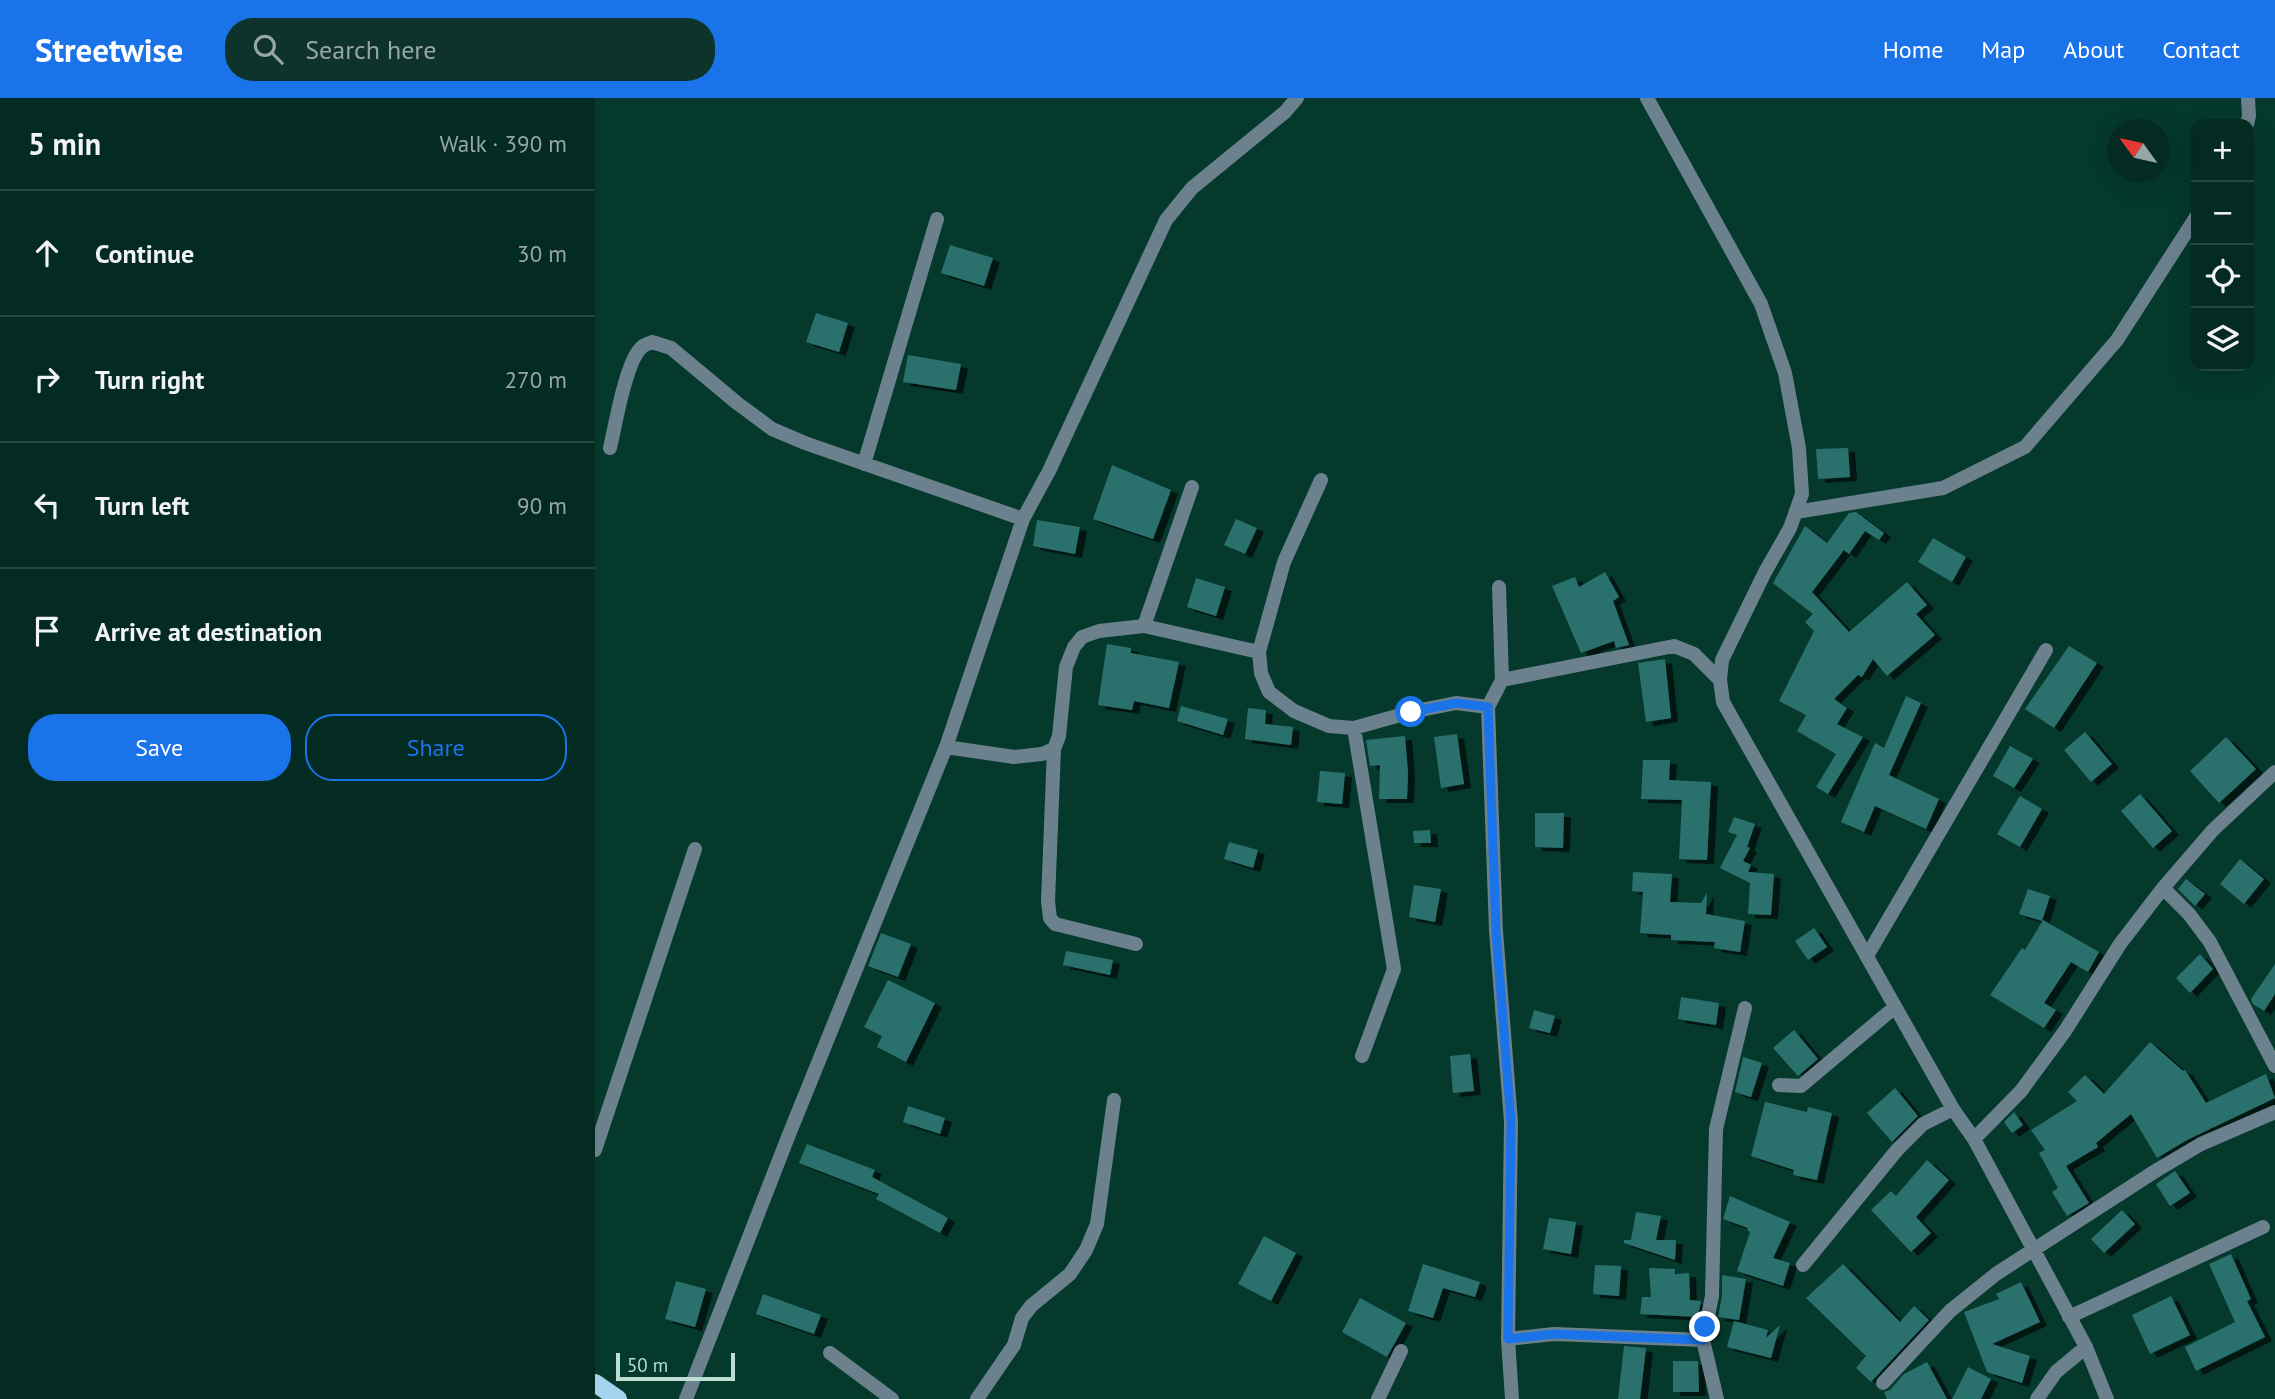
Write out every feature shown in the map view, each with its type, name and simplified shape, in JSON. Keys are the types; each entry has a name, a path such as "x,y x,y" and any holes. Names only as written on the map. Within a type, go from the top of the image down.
{"main road":[{"path":"595,1384 618,1399"}],"street":[{"path":"686,1399 788,1137 946,747 1023,519 1049,471 1166,220 1192,188 1285,112 1297,98"},
{"path":"1647,98 1761,304 1784,373 1799,448 1802,495 1790,528 1722,660 1720,680 1723,702 1953,1109 1974,1139 2086,1348 2107,1399"},
{"path":"2248,98 2248,119"},
{"path":"864,464 937,219"},
{"path":"1796,512 1943,488 2025,447 2117,340 2191,225"},
{"path":"610,448 635,355 642,347 652,342 671,348 772,429 1023,519"},
{"path":"1321,480 1284,562 1259,652 1261,673 1269,692 1294,711 1329,726 1354,728 1456,703 1488,707"},
{"path":"1144,626 1192,487"},
{"path":"1499,587 1502,680 1488,707 1496,931 1511,1122 1508,1339 1512,1399"},
{"path":"1136,944 1055,924 1049,918 1053,749 1059,736 1066,667 1074,647 1081,637 1099,631 1144,626 1259,652"},
{"path":"1502,680 1674,646 1694,654 1720,680"},
{"path":"1867,956 2046,650"},
{"path":"1354,728 1394,969 1363,1056"},
{"path":"946,747 1014,757 1042,754 1053,749"},
{"path":"1974,1139 2021,1091 2064,1031 2120,944 2163,888 2213,830 2275,772"},
{"path":"595,1150 695,849"},
{"path":"2163,888 2189,914 2210,942 2275,1066"},
{"path":"1779,1085 1801,1086 1895,1007"},
{"path":"1717,1399 1703,1340 1712,1296 1716,1129 1745,1008"},
{"path":"977,1399 1014,1345 1022,1318 1031,1306 1070,1274 1086,1250 1097,1224 1114,1100"},
{"path":"1803,1265 1897,1150 1923,1124 1953,1109"},
{"path":"1883,1383 1950,1311 1996,1274 2201,1144 2275,1112"},
{"path":"2069,1317 2263,1227"},
{"path":"1508,1339 1554,1334 1703,1340"},
{"path":"2037,1399 2056,1372 2086,1348"},
{"path":"1378,1399 1401,1351"},
{"path":"830,1353 891,1399"}],"building":[{"path":"950,245 993,258 984,286 941,273"},
{"path":"816,313 848,323 839,352 806,342"},
{"path":"908,355 961,364 956,390 903,382"},
{"path":"1848,448 1850,477 1818,479 1816,449"},
{"path":"1112,465 1171,490 1153,539 1093,519"},
{"path":"1856,512 1884,533 1879,540 1865,531 1849,554 1844,550 1812,592 1849,632 1907,582 1927,605 1916,614 1935,635 1887,676 1873,659 1862,677 1858,675 1834,699 1847,708 1837,724 1863,737 1828,794 1816,787 1836,754 1797,731 1806,715 1779,701 1814,631 1805,622 1813,614 1773,583 1805,526 1827,543 1849,513"},
{"path":"1236,519 1257,528 1245,554 1224,545"},
{"path":"1037,520 1080,527 1075,554 1033,546"},
{"path":"1933,538 1966,557 1952,582 1918,562"},
{"path":"1605,572 1619,597 1613,601 1629,645 1616,648 1614,641 1581,653 1552,586 1575,577 1579,587"},
{"path":"1196,578 1225,587 1216,616 1187,607"},
{"path":"1107,644 1131,648 1131,653 1179,662 1169,708 1134,701 1132,710 1098,705"},
{"path":"2069,646 2097,663 2054,728 2025,709"},
{"path":"1665,659 1671,718 1646,722 1638,663"},
{"path":"1906,696 1921,703 1889,775 1939,799 1926,829 1875,806 1864,832 1841,822 1875,743 1884,748"},
{"path":"1181,706 1228,719 1223,735 1177,721"},
{"path":"1248,708 1266,710 1265,724 1293,727 1291,745 1245,739"},
{"path":"2085,732 2112,764 2091,782 2064,750"},
{"path":"1457,734 1464,784 1441,788 1434,737"},
{"path":"1405,736 1407,799 1379,799 1380,765 1370,766 1366,740"},
{"path":"2226,737 2256,769 2219,803 2190,771"},
{"path":"2010,746 2033,759 2014,788 1993,776"},
{"path":"1643,760 1670,760 1669,780 1711,782 1707,860 1679,859 1682,800 1641,799"},
{"path":"1320,771 1345,773 1342,804 1317,802"},
{"path":"2140,794 2172,831 2153,848 2121,811"},
{"path":"2020,796 2042,809 2020,847 1997,834"},
{"path":"1535,813 1564,813 1563,848 1535,847"},
{"path":"1734,817 1755,824 1747,847 1750,848 1743,861 1751,865 1748,872 1774,874 1771,915 1748,914 1750,883 1720,868 1737,835 1728,832"},
{"path":"1430,830 1431,843 1414,843 1413,831"},
{"path":"1229,842 1258,850 1253,868 1224,859"},
{"path":"2240,859 2264,879 2244,904 2220,884"},
{"path":"1633,872 1672,874 1670,902 1701,903 1707,893 1706,914 1745,921 1740,952 1714,948 1715,942 1671,940 1671,935 1640,933 1643,892 1632,891"},
{"path":"2186,879 2205,894 2195,906 2178,889"},
{"path":"1414,885 1441,889 1435,922 1409,917"},
{"path":"2028,889 2050,896 2042,921 2019,914"},
{"path":"2043,920 2099,952 2088,972 2071,962 2044,1003 2056,1010 2044,1028 1990,995 2022,948 2025,950"},
{"path":"1814,928 1827,947 1808,960 1795,941"},
{"path":"881,933 911,944 898,977 868,966"},
{"path":"1066,951 1113,960 1110,975 1063,965"},
{"path":"2200,954 2213,969 2190,993 2176,978"},
{"path":"2275,964 2275,994 2264,1011 2253,1004 2251,999"},
{"path":"888,980 935,1003 906,1062 877,1047 882,1036 864,1027"},
{"path":"1681,997 1719,1003 1716,1025 1678,1019"},
{"path":"1534,1010 1555,1016 1550,1033 1529,1028"},
{"path":"1794,1030 1818,1059 1798,1076 1773,1048"},
{"path":"2150,1042 2185,1070 2206,1103 2266,1074 2275,1098 2187,1140 2157,1158 2131,1114 2096,1143 2098,1147 2066,1166 2089,1203 2067,1216 2052,1192 2058,1188 2039,1153 2045,1150 2031,1130 2077,1101 2068,1092 2085,1075 2104,1094"},
{"path":"1470,1054 1474,1091 1453,1093 1450,1056"},
{"path":"1743,1057 1762,1063 1751,1097 1735,1092"},
{"path":"1895,1088 1918,1116 1892,1142 1867,1113"},
{"path":"1765,1102 1807,1112 1808,1107 1832,1113 1817,1180 1793,1175 1794,1170 1751,1156"},
{"path":"908,1106 945,1118 940,1134 903,1122"},
{"path":"2014,1112 2023,1125 2012,1133 2004,1122"},
{"path":"807,1144 875,1170 872,1177 948,1218 940,1233 876,1199 879,1194 799,1163"},
{"path":"1927,1160 1949,1180 1916,1217 1931,1233 1911,1252 1871,1210 1891,1191 1896,1196"},
{"path":"2175,1171 2190,1193 2170,1206 2156,1184"},
{"path":"1730,1196 1790,1222 1773,1258 1790,1263 1783,1286 1737,1271 1750,1232 1748,1228 1723,1219"},
{"path":"2122,1210 2135,1224 2104,1253 2091,1239"},
{"path":"1636,1212 1661,1216 1656,1240 1676,1240 1675,1260 1624,1243 1624,1240 1631,1240"},
{"path":"1549,1218 1576,1222 1571,1254 1543,1249"},
{"path":"1264,1236 1296,1253 1271,1301 1238,1284"},
{"path":"2231,1254 2251,1299 2247,1301 2265,1337 2196,1371 2185,1347 2235,1322 2209,1264"},
{"path":"1423,1264 1480,1282 1475,1297 1443,1288 1433,1318 1408,1311"},
{"path":"1843,1264 1900,1322 1914,1306 1929,1320 1871,1382 1856,1368 1866,1356 1806,1298"},
{"path":"1595,1265 1621,1266 1619,1296 1593,1294"},
{"path":"1649,1268 1675,1269 1675,1274 1689,1273 1690,1300 1701,1301 1698,1317 1640,1314 1642,1297 1651,1297"},
{"path":"1722,1275 1746,1279 1739,1320 1718,1317"},
{"path":"676,1281 706,1289 695,1327 665,1319"},
{"path":"2021,1282 2040,1322 1992,1344 2030,1356 2022,1383 1987,1372 1964,1312 1999,1299 1996,1294"},
{"path":"763,1294 821,1315 814,1334 756,1314"},
{"path":"2171,1296 2190,1335 2150,1354 2132,1315"},
{"path":"1360,1298 1406,1323 1387,1357 1342,1332"},
{"path":"1734,1321 1768,1330 1766,1338 1780,1325 1771,1358 1727,1347"},
{"path":"1624,1346 1646,1348 1640,1399 1618,1399"},
{"path":"1673,1361 1698,1361 1699,1392 1673,1392"},
{"path":"1927,1362 1947,1399 1887,1399 1884,1392 1890,1390 1904,1374"},
{"path":"1968,1367 1991,1379 1981,1399 1952,1399"}],"route":[{"path":"1411,712 1456,703 1488,707 1496,931 1511,1122 1508,1339 1554,1334 1703,1340 1705,1327"}]}
